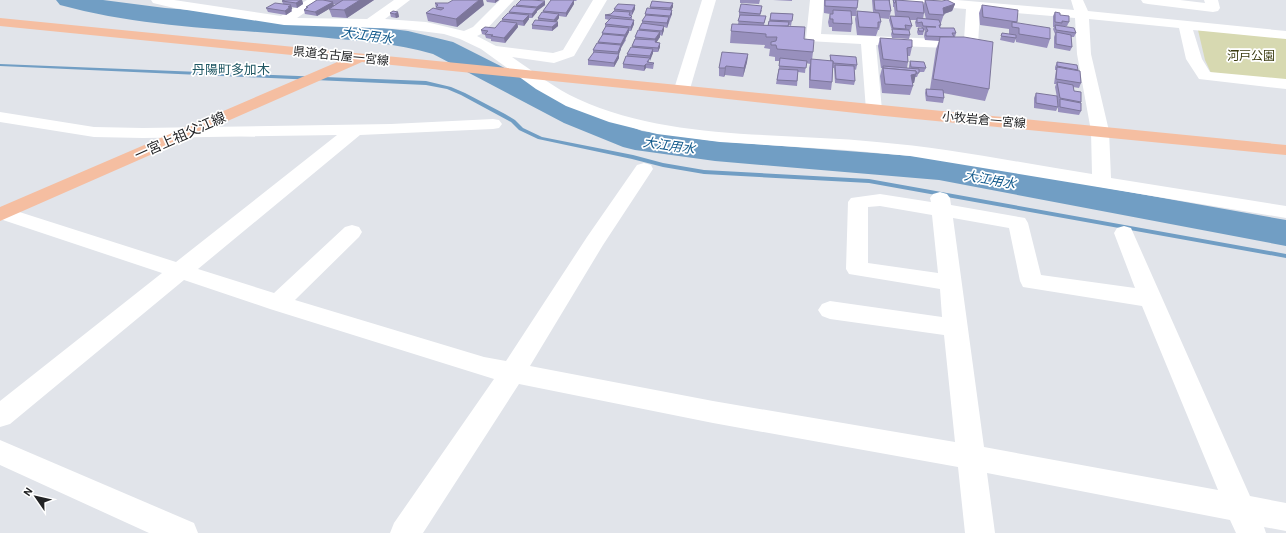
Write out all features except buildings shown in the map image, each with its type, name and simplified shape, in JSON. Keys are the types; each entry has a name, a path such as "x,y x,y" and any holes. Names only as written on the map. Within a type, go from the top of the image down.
{"main road":[{"name":"県道名古屋一宮線","path":"0,22 682,89"},
{"name":"一宮上祖父江線","path":"2,214 360,58"},
{"name":"小牧岩倉一宮線","path":"682,89 874,110 1286,150"}],"street":[{"path":"158,0 297,22 403,25 440,30 465,36 508,59 522,74 567,101 591,111 627,122 684,132 730,137 878,147 1286,212"},
{"path":"284,20 316,0"},
{"path":"370,24 403,0"},
{"path":"465,36 478,30 507,0"},
{"path":"490,49 554,58 569,53 600,0"},
{"path":"682,89 709,0"},
{"path":"817,0 813,38 971,45 973,5"},
{"path":"905,0 973,5 1079,7 1185,25 1286,34"},
{"path":"1148,0 1189,3 1213,8 1211,0"},
{"path":"1079,7 1084,54 1100,131 1102,182"},
{"path":"1185,25 1194,59 1205,76 1286,84"},
{"path":"868,40 874,110"},
{"path":"0,117 94,132 143,133 356,129 493,124"},
{"path":"0,416 356,129"},
{"path":"405,533 512,373 594,242 644,169"},
{"path":"950,283 857,269 858,202 880,200 940,204 1018,223 1031,281 1151,299"},
{"path":"940,204 980,533"},
{"path":"2,214 278,303 484,367 713,412 971,457 1286,517"},
{"path":"278,303 352,232"},
{"path":"1124,233 1239,508 1251,533"},
{"path":"830,310 955,328"},
{"path":"0,452 183,533"}],"green space":[{"name":"河戸公園","path":"1198,30 1286,38 1286,80 1211,73 1205,60"}],"waterway":[{"name":"大江用水","path":"69,0 105,8 165,16 304,27 420,42 443,48 575,116 635,140 715,151 939,169 1286,233"},
{"path":"0,65 426,83 449,88 463,94 503,115 513,121 521,129 540,138 633,157 663,165 704,172 869,181 1286,256"}],"district":[{"name":"丹陽町多加木","path":"231,69"}]}
